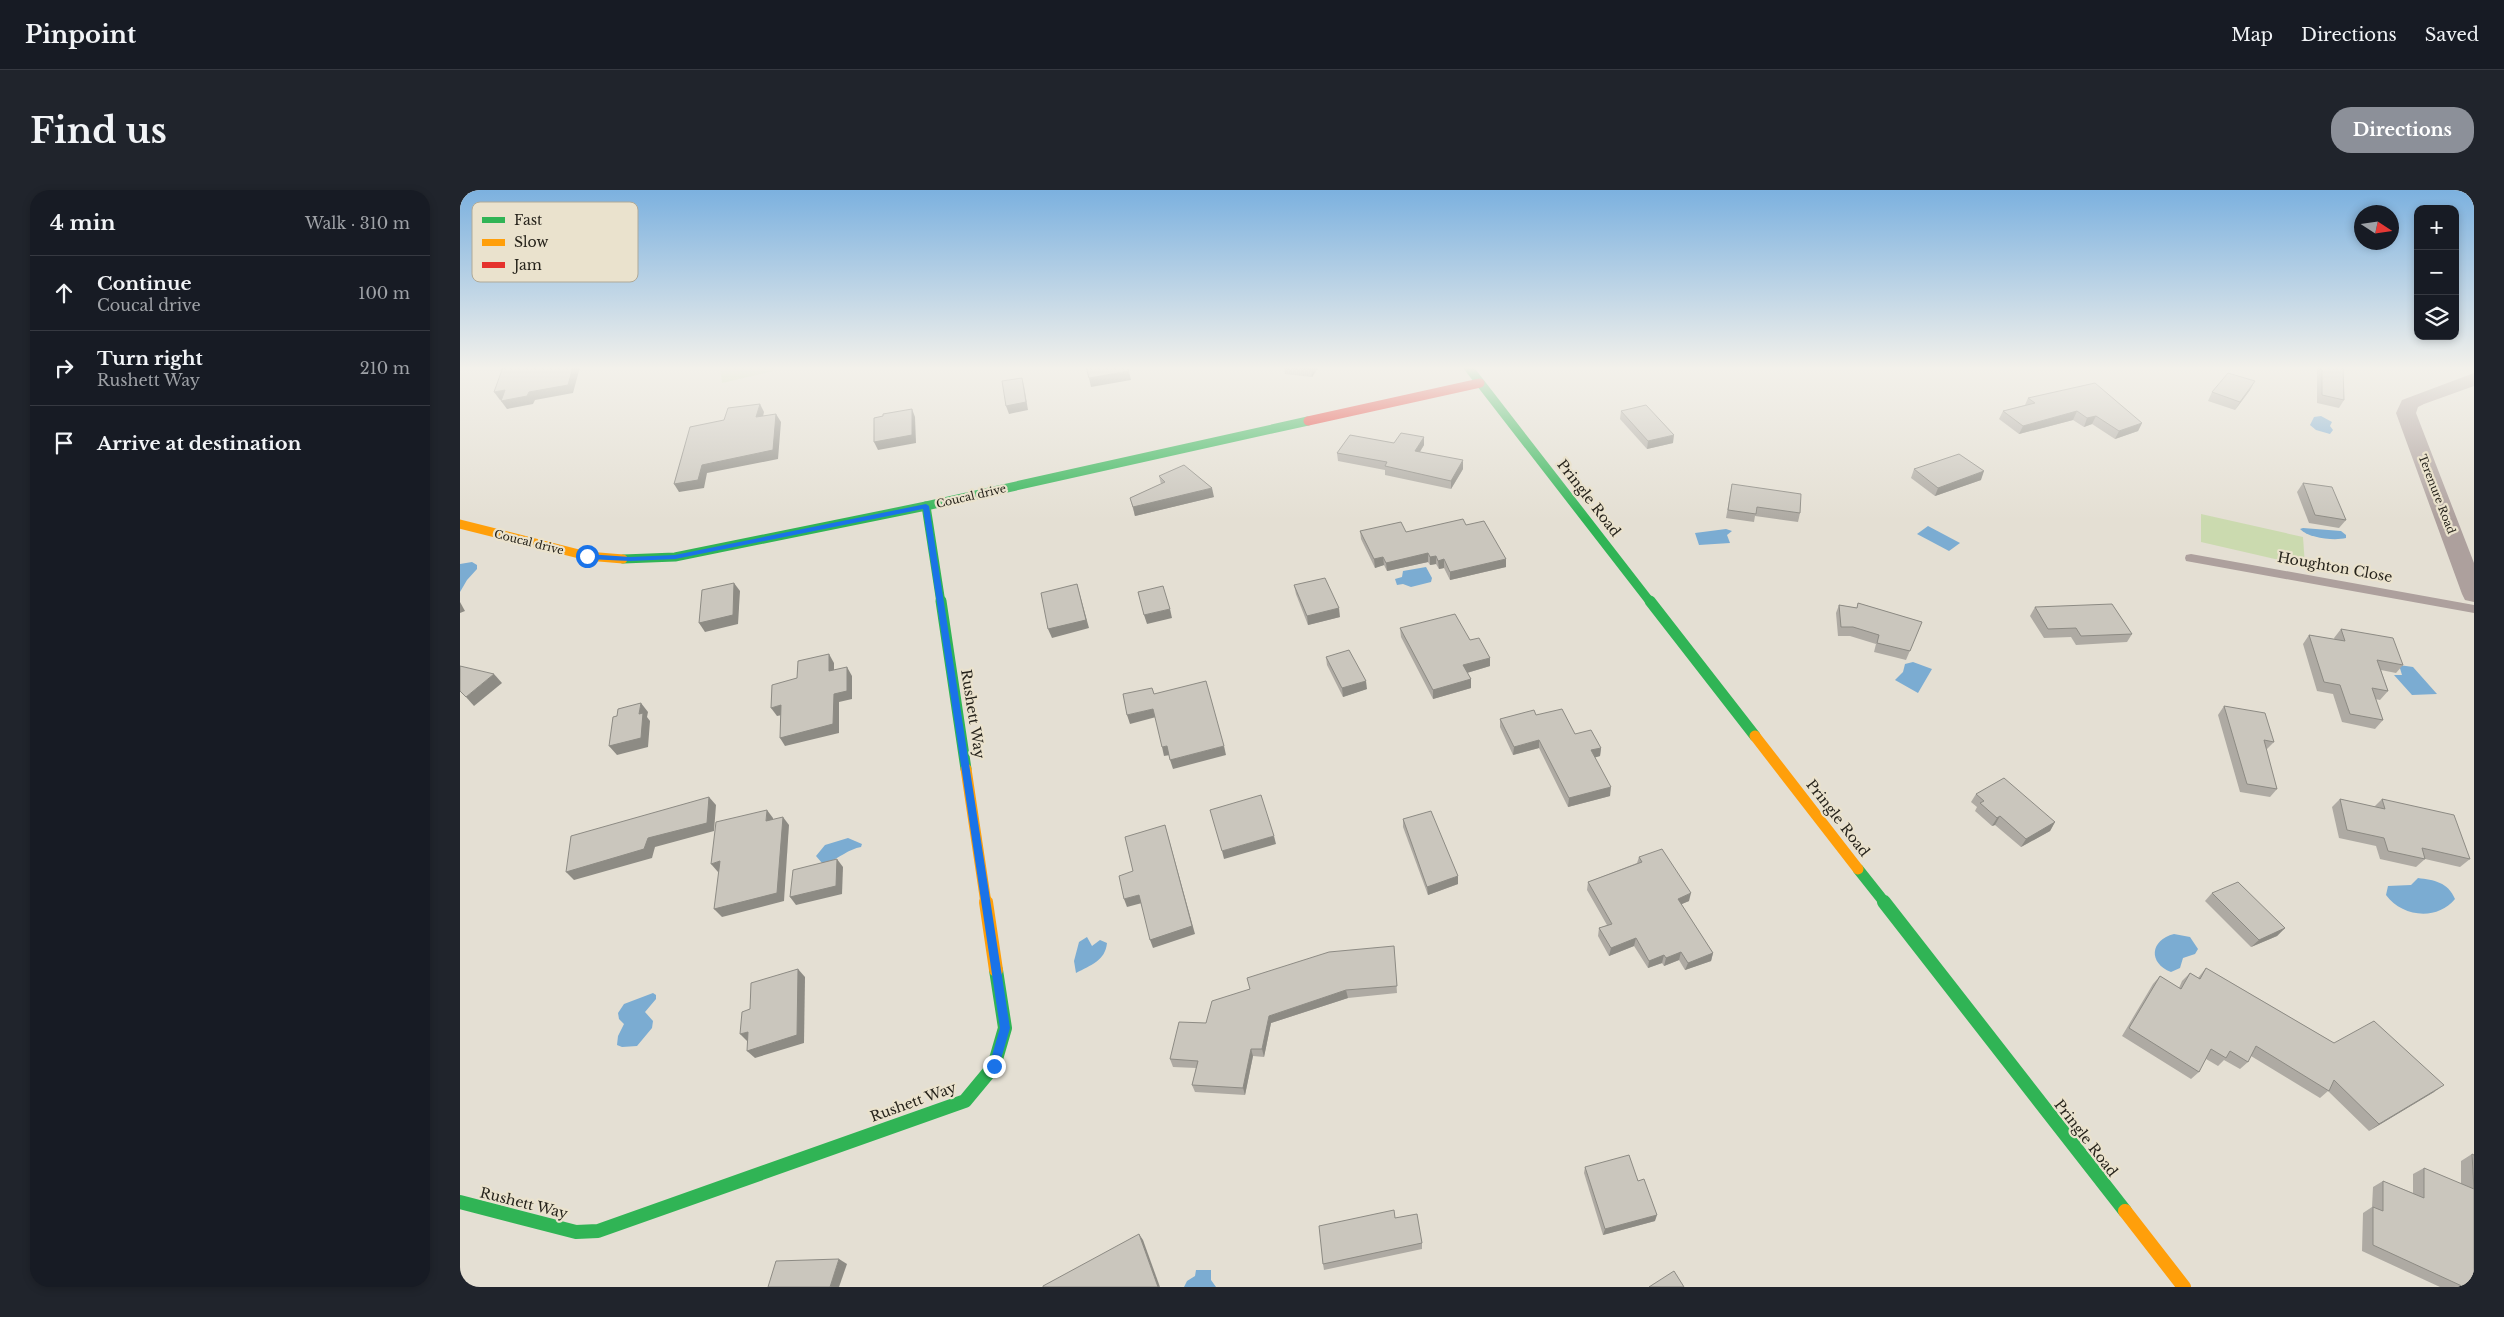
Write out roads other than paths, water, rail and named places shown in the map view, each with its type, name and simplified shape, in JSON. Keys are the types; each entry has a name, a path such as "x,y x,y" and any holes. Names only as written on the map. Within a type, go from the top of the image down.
{"street":[{"name":"Coucal drive","path":"460,524 587,556 630,559 675,557 926,506 1321,418"},
{"name":"Pringle Road","path":"1507,418 2184,1287"},
{"name":"Terenure Road","path":"2408,418 2474,594"},
{"name":"Rushett Way","path":"460,1202 576,1232 598,1231 965,1100 994,1066 1005,1028 926,506"}],"lane":[{"name":"Houghton Close","path":"2191,558 2474,609"}],"water":[{"path":"2313,418 2325,418 2332,422 2330,426 2333,430 2330,434 2316,430 2310,425"},
{"path":"1928,526 1960,543 1949,551 1917,534"},
{"path":"1726,529 1732,531 1727,535 1730,543 1699,545 1695,533"},
{"path":"2300,529 2341,531 2346,535 2346,538 2328,539 2315,537"},
{"path":"472,562 477,565 477,569 467,580 460,592 460,564"},
{"path":"1426,567 1432,578 1431,582 1411,587 1403,584 1397,585 1395,579 1402,577 1403,571"},
{"path":"1913,662 1932,669 1918,693 1895,680 1903,672 1905,664"},
{"path":"2399,665 2413,667 2437,694 2412,695 2394,675 2402,675"},
{"path":"848,838 862,844 861,847 827,863 822,863 816,856 825,845"},
{"path":"2418,878 2435,881 2444,885 2455,899 2439,911 2420,914 2401,908 2386,895 2388,886 2411,885"},
{"path":"2174,934 2190,937 2198,949 2195,954 2183,958 2180,968 2171,972 2158,963 2155,952 2156,946 2160,941"},
{"path":"1087,937 1092,946 1100,940 1107,943 1106,949 1096,962 1076,973 1074,961 1079,942"},
{"path":"653,993 656,995 656,999 645,1012 653,1021 652,1028 637,1046 622,1047 617,1045 618,1036 624,1024 619,1019 618,1013 624,1004"},
{"path":"1196,1270 1211,1270 1211,1280 1216,1287 1184,1287 1187,1281 1195,1276"}]}
